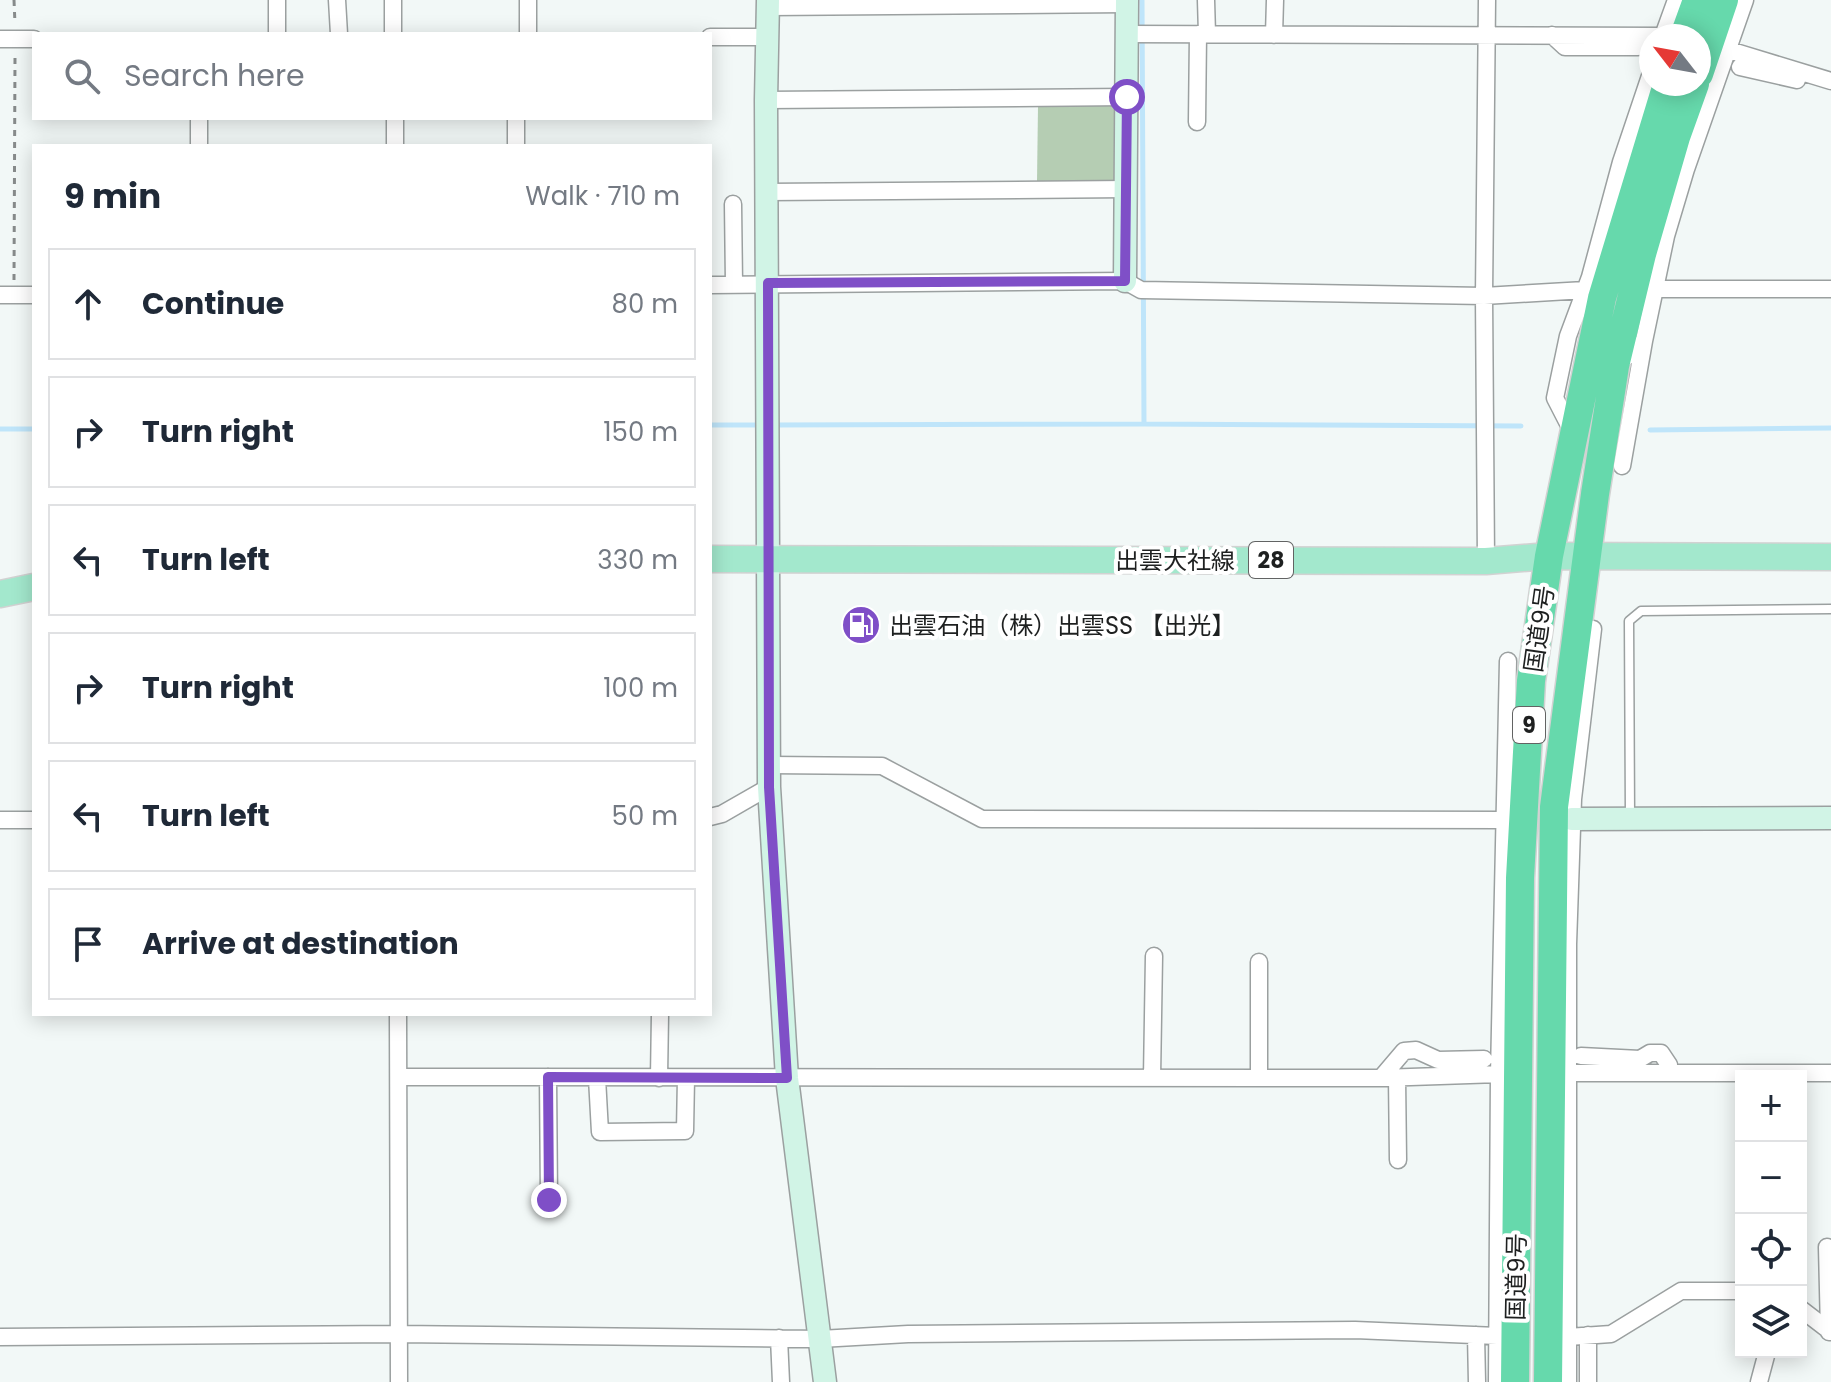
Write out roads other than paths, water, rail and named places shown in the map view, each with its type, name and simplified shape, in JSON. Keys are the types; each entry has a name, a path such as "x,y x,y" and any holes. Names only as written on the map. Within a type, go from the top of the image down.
{"highway":[{"path":"1688,24 1697,0"},
{"path":"1711,38 1724,0"},
{"name":"国道9号","path":"1515,1382 1508,1106 1531,681 1549,556 1602,298 1663,96"},
{"name":"国道9号","path":"1548,1382 1558,1212 1560,932 1554,807 1586,644 1586,558 1615,366 1642,254 1691,96"}],"main road":[{"name":"出雲大社線","path":"712,559 1486,561 1549,556 1831,557"},
{"path":"0,594 32,587"}],"street":[{"path":"277,0 277,32"},
{"path":"337,0 339,32"},
{"path":"393,0 393,32"},
{"path":"528,0 528,32"},
{"path":"1197,122 1206,0"},
{"path":"1274,35 1275,0"},
{"path":"1486,561 1484,296 1487,0"},
{"path":"1667,24 1676,0"},
{"path":"1622,466 1666,236 1745,0"},
{"path":"825,1382 787,1078 769,776 768,3 1127,2 1125,281"},
{"path":"1126,34 1639,36"},
{"path":"1552,35 1565,47 1638,47"},
{"path":"712,37 767,37"},
{"path":"8,39 32,39"},
{"path":"1729,50 1827,80"},
{"path":"1740,67 1812,83 1827,80"},
{"path":"1574,435 1555,398 1568,336 1585,290 1643,96"},
{"path":"766,100 1127,97"},
{"path":"199,120 199,144"},
{"path":"395,120 395,144"},
{"path":"516,120 516,144"},
{"path":"1676,137 1686,169"},
{"path":"1621,162 1632,198"},
{"path":"767,192 1128,189"},
{"path":"733,204 734,284"},
{"path":"712,285 1125,281 1141,290 1484,296 1585,290"},
{"path":"1655,289 1831,289"},
{"path":"7,295 32,295"},
{"path":"1615,366 1644,341"},
{"path":"1568,1382 1568,1337 1558,1212 1567,1073 1560,932 1586,644"},
{"path":"1497,1382 1508,1106 1499,1074 1508,661"},
{"path":"1506,767 1528,738"},
{"path":"712,816 722,814 769,776 882,766 982,819 1505,820"},
{"path":"1572,819 1831,818"},
{"path":"0,820 32,820"},
{"path":"1152,1078 1154,956"},
{"path":"1259,962 1259,1078"},
{"path":"398,1016 399,1382"},
{"path":"659,1078 660,1016"},
{"path":"1398,1160 1389,1078 1404,1051 1416,1050 1438,1060 1484,1059"},
{"path":"1581,1056 1640,1059 1650,1053 1661,1053 1669,1065 1669,1073"},
{"path":"1567,1073 1831,1073"},
{"path":"399,1077 1389,1078 1499,1074"},
{"path":"548,1077 549,1200"},
{"path":"597,1078 600,1132 685,1131 686,1078"},
{"path":"1827,1247 1830,1332"},
{"path":"1568,1337 1611,1334 1681,1291 1735,1291"},
{"path":"1807,1314 1830,1332"},
{"path":"0,1337 399,1334 820,1339 908,1334 1308,1330 1497,1336"},
{"path":"1476,1335 1477,1382"},
{"path":"1588,1335 1588,1382"},
{"path":"779,1338 781,1382"},
{"path":"1759,1382 1765,1358"}],"lane":[{"path":"1630,818 1629,621 1641,611 1831,609"}],"waterway":[{"path":"1142,0 1144,424"},
{"path":"712,425 760,425"},
{"path":"774,425 1521,426"},
{"path":"1650,430 1831,428"},
{"path":"0,429 32,429"}],"place":[{"name":"出雲石油（株）出雲SS 【出光】","path":"861,625"}]}
